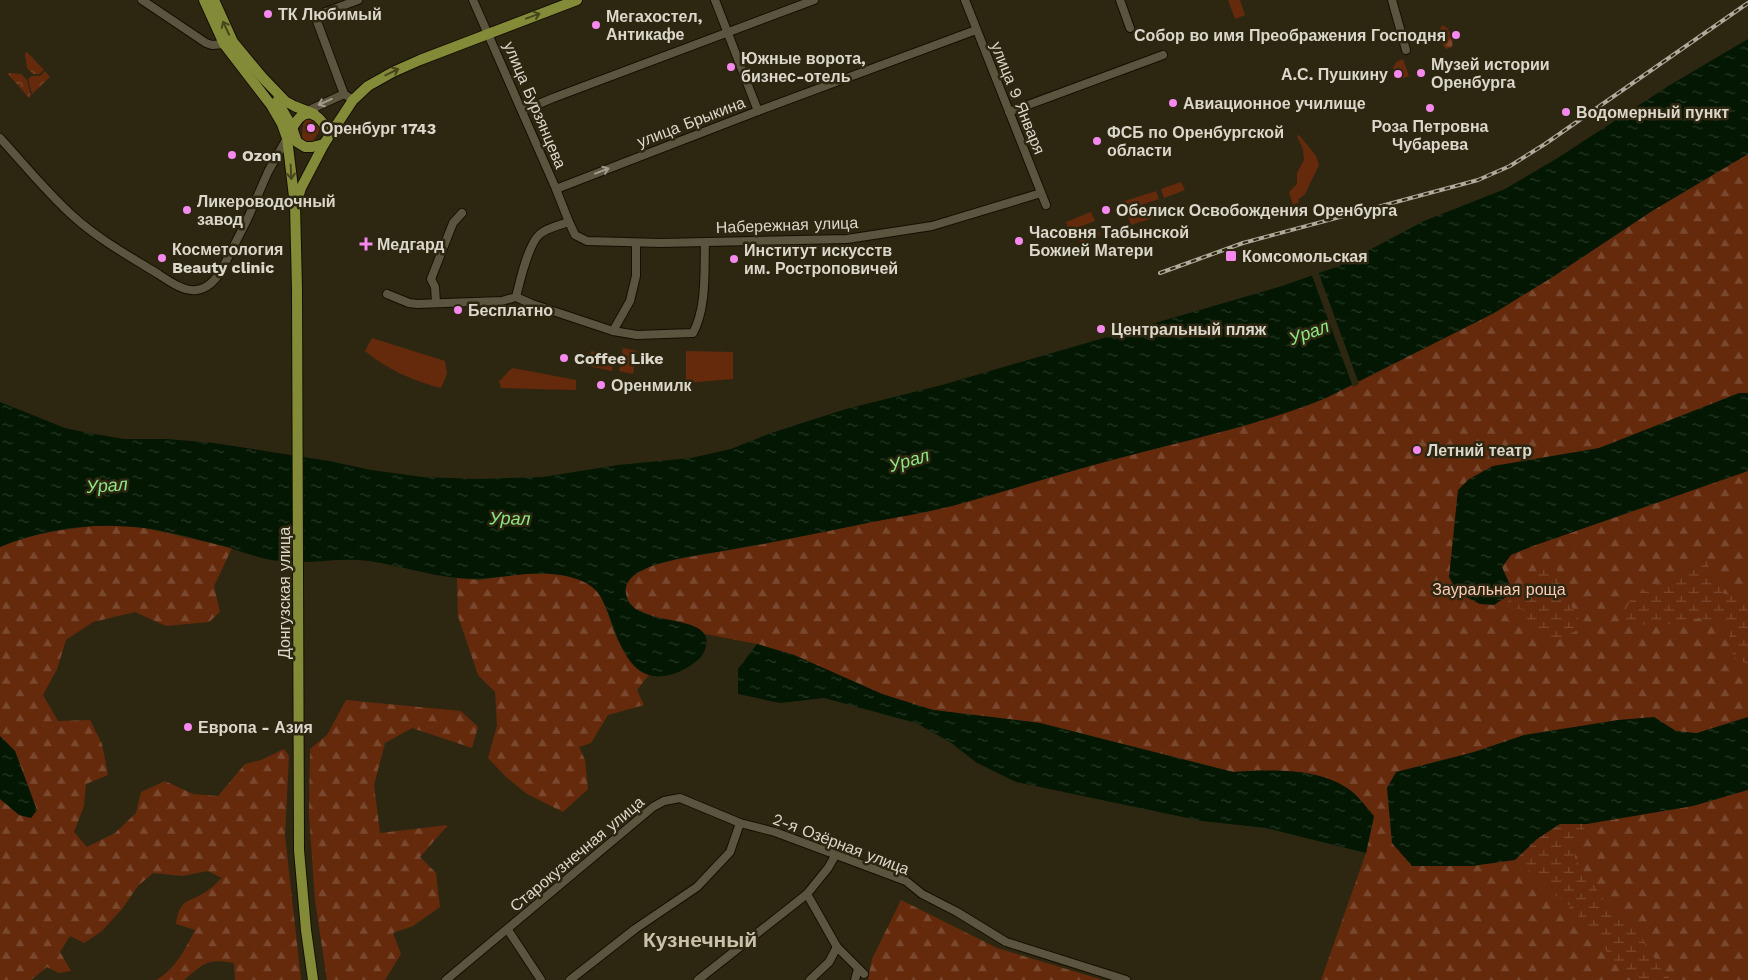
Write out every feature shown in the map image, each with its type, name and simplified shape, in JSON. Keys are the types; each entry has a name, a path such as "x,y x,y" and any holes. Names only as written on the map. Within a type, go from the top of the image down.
{"main road":[{"path":"204,0 224,44 277,112 299,123 324,123 330,134"},
{"path":"214,0 228,32 239,51 279,96 294,106 299,123 297,142 300,145 312,147 324,144"},
{"path":"295,205 300,188 330,134 353,100 368,86 393,72 488,33 577,0"},
{"name":"Донгузская улица","path":"299,123 295,205 299,758 301,876 313,980"}],"street":[{"path":"142,0 206,43 212,45 224,44"},
{"path":"353,100 344,94 315,16 358,0"},
{"name":"улица Бурзянцева","path":"473,0 569,222"},
{"path":"715,0 758,111"},
{"path":"522,111 814,0"},
{"name":"улица 9 Января","path":"965,0 1046,205"},
{"path":"1120,0 1130,28"},
{"path":"1392,0 1406,50"},
{"name":"улица Брыкина","path":"556,189 976,30"},
{"path":"1009,112 1163,55"},
{"path":"0,138 73,216 126,254 172,282 190,290 196,290 208,286 220,273 247,220 268,172 299,123 344,94"},
{"name":"Набережная улица","path":"569,222 575,235 587,241 636,243 847,239 932,226 1041,193"},
{"path":"436,303 435,287 431,279 453,223 462,213"},
{"path":"516,297 524,267 535,240 540,234 569,222"},
{"path":"387,294 409,303 502,301 516,297 613,332 637,335 693,333 697,325 704,286 705,242"},
{"path":"613,332 630,301 636,276 636,243"},
{"name":"Старокузнечная улица","path":"446,980 508,930 653,806 664,801 680,798 740,823"},
{"path":"570,980 635,929 696,887 730,852 740,823"},
{"name":"2-я Озёрная улица","path":"740,823 775,832 906,881 922,894 957,912 1006,942 1126,980"},
{"path":"698,980 807,894 835,856"},
{"path":"807,894 838,947 861,971 856,980"},
{"path":"508,930 541,980"},
{"path":"810,980 830,962 838,947"}],"green space":[{"path":"1228,0 1240,0 1245,15 1235,19"},
{"path":"1442,25 1451,34 1452,47 1446,49 1440,37"},
{"path":"27,52 44,70 39,74 33,74 27,68 25,54"},
{"path":"1403,59 1409,76 1398,80 1393,68 1396,62"},
{"path":"45,71 50,77 32,94 28,79 32,76 40,76"},
{"path":"7,73 21,74 27,80 31,96 29,98"},
{"path":"311,118 321,127 313,142 309,144 302,138 303,125 305,120"},
{"path":"1299,135 1316,156 1319,165 1305,194 1298,200 1299,202 1293,205 1289,192 1297,184 1297,173 1304,160 1303,149 1297,136"},
{"name":"Зауральная роща","path":"1748,154 1748,980 1321,980 1366,853 1374,816 1263,770 1233,772 1040,723 933,710 882,694 794,655 757,644 705,634 696,628 656,617 635,609 628,601 625,591 627,583 634,575 650,566 951,506 1304,407 1328,397 1494,313 1551,278 1652,211"},
{"path":"1181,182 1185,190 1164,198 1161,189"},
{"path":"1156,191 1159,199 1127,210 1125,201"},
{"path":"1164,205 1168,209 1168,213 1131,225 1128,216"},
{"path":"1091,212 1095,221 1069,231 1066,222"},
{"path":"1096,227 1100,235 1080,243 1077,234"},
{"path":"372,338 445,361 447,374 441,388 401,374 373,357 365,351"},
{"path":"623,348 637,351 633,374 619,371"},
{"path":"591,351 615,356 612,371 588,366"},
{"path":"686,351 733,352 733,379 686,383"},
{"path":"513,368 576,380 576,390 501,388 499,381"},
{"path":"102,525 145,528 232,548 214,586 220,612 209,622 166,626 135,612 93,622 66,640 57,669 43,695 58,721 90,720 102,744 108,775 86,784 84,806 74,832 87,847 115,833 136,813 141,792 165,781 193,794 218,796 245,764 261,760 284,749 289,756 285,835 301,980 235,980 234,963 218,961 207,963 184,980 156,980 174,965 195,930 176,924 180,909 186,902 209,890 222,878 208,871 182,876 153,873 138,886 122,909 102,931 84,943 70,936 60,952 71,971 59,973 47,967 31,980 0,980 0,547 37,535"},
{"path":"1697,558 1711,559 1707,571 1722,581 1722,593 1737,597 1748,595 1748,664 1733,657 1727,623 1699,618 1656,627 1620,620 1630,601 1643,591 1686,569"},
{"path":"1545,565 1556,568 1572,607 1580,621 1578,630 1557,639 1546,639 1536,633 1521,608 1502,612 1502,605 1516,597 1535,591 1538,572"},
{"path":"531,573 568,576 594,587 602,599 621,646 633,662 649,675 637,690 644,705 608,715 591,743 579,747 585,760 588,789 563,812 527,794 506,777 488,758 497,726 495,692 478,675 458,616 457,578 479,580"},
{"path":"346,700 461,711 478,727 472,748 412,728 385,743 374,785 380,833 448,825 420,857 436,873 440,907 413,926 393,933 401,954 385,980 327,980 315,900 309,815 310,749 327,735"},
{"path":"1654,717 1676,731 1697,733 1748,717 1748,790 1693,806 1587,824 1575,843 1575,859 1605,901 1633,927 1671,980 1632,980 1570,906 1536,879 1524,864 1515,860 1472,866 1412,866 1392,843 1387,788 1396,772 1474,752 1524,735 1618,720"},
{"path":"901,900 997,948 1103,980 868,980 872,959"}],"water":[{"name":"Урал","path":"1748,39 1748,154 1652,211 1551,278 1494,313 1328,397 1273,417 942,508 679,558 654,565 634,575 626,586 627,598 633,607 653,616 699,629 705,635 707,641 703,653 697,661 674,674 664,676 649,675 638,669 621,646 598,593 586,583 556,574 528,574 471,579 435,575 369,561 279,561 171,533 126,526 89,526 53,531 17,540 0,547 0,402 65,428 89,433 124,439 167,439 214,443 423,477 477,479 543,477 618,465 691,458 731,449 771,433 846,409 942,385 1282,286 1339,266 1424,221 1505,189 1556,159 1670,85"},
{"path":"1739,393 1748,393 1748,471 1511,555 1502,567 1511,587 1509,595 1494,605 1480,604 1458,593 1449,577 1458,490 1469,479 1493,466 1599,448"},
{"path":"757,644 794,655 882,694 933,710 1040,723 1233,772 1292,771 1321,776 1351,791 1374,816 1366,853 1266,828 1202,821 1016,782 977,763 950,742 916,723 824,698 780,703 738,694 738,669"},
{"path":"1654,717 1676,731 1697,733 1748,717 1748,790 1693,806 1587,824 1560,824 1537,839 1515,860 1472,866 1412,866 1392,843 1387,788 1396,772 1474,752 1524,735 1618,720"},
{"path":"0,736 15,751 37,810 31,818 19,815 0,799"}],"pier":[{"path":"1318,271 1359,384 1353,387 1311,273"}],"railway":[{"path":"1160,273 1243,243 1478,180 1510,166 1545,144 1748,3"}],"place":[{"name":"ТК Любимый","path":"268,14"},
{"name":"Мегахостел, Антикафе","path":"596,25"},
{"name":"Собор во имя Преображения Господня","path":"1456,35"},
{"name":"Южные ворота, бизнес-отель","path":"731,67"},
{"name":"Музей истории Оренбурга","path":"1421,73"},
{"name":"А.С. Пушкину","path":"1398,74"},
{"name":"Авиационное училище","path":"1173,103"},
{"name":"Роза Петровна Чубарева","path":"1430,108"},
{"name":"Водомерный пункт","path":"1566,112"},
{"name":"Оренбург 1743","path":"311,128"},
{"name":"ФСБ по Оренбургской области","path":"1097,141"},
{"name":"Ozon","path":"232,155"},
{"name":"Ликероводочный завод","path":"187,210"},
{"name":"Обелиск Освобождения Оренбурга","path":"1106,210"},
{"name":"Часовня Табынской Божией Матери","path":"1019,241"},
{"name":"Медгард","path":"366,244"},
{"name":"Комсомольская","path":"1231,256"},
{"name":"Косметология Beauty clinic","path":"162,258"},
{"name":"Институт искусств им. Ростроповичей","path":"734,259"},
{"name":"Бесплатно","path":"458,310"},
{"name":"Центральный пляж","path":"1101,329"},
{"name":"Coffee Like","path":"564,358"},
{"name":"Оренмилк","path":"601,385"},
{"name":"Летний театр","path":"1417,450"},
{"name":"Европа - Азия","path":"188,727"}],"district":[{"name":"Кузнечный","path":"700,939"}]}
